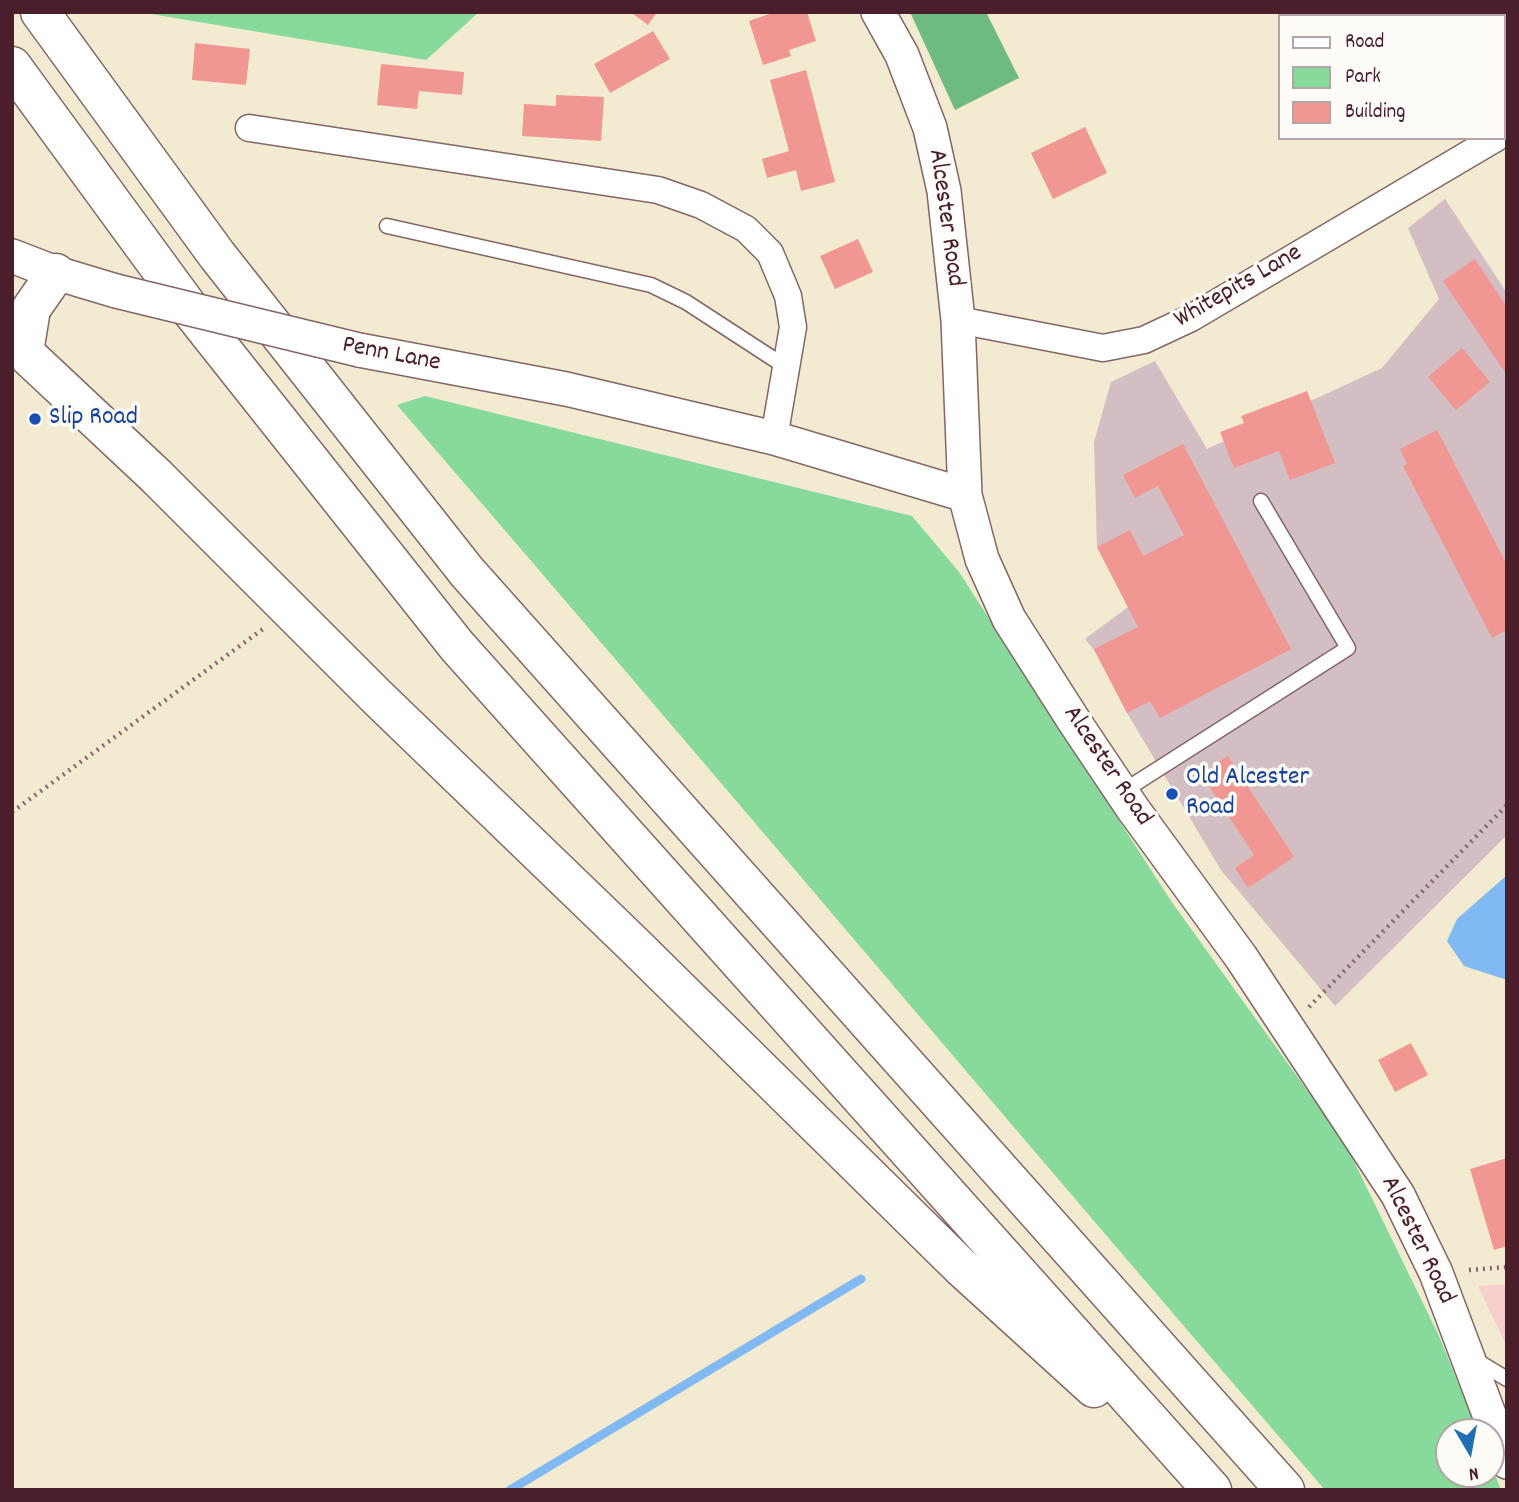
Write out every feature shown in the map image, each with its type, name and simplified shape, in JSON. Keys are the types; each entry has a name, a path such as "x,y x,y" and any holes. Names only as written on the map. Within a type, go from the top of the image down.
{"highway":[{"path":"40,12 218,255 467,572 1285,1490"},
{"path":"12,66 189,308 457,646 1210,1490"},
{"path":"56,273 31,309 18,347 156,476 961,1268 1210,1490"}],"street":[{"name":"Alcester Road","path":"878,12 902,55 930,128 944,191 958,320 965,495 982,559 1009,619 1122,792 1241,957 1398,1195 1436,1273 1507,1462"},
{"path":"249,128 658,190 701,205 746,229 771,253 788,296 793,327 774,438"},
{"name":"Whitepits Lane","path":"958,320 1103,348 1144,341 1191,318 1493,140"},
{"name":"Penn Lane","path":"12,256 116,291 359,350 566,389 774,438 965,495"}],"lane":[{"path":"387,226 651,285 686,302 786,367"},
{"path":"1122,792 1348,648 1261,501"},
{"path":"1466,1354 1507,1379"}],"path":[{"path":"12,812 226,658 289,609"},
{"path":"1289,1028 1507,805"}],"shaded area":[{"path":"1445,199 1507,293 1507,835 1335,1006 1221,870 1127,713 1094,650 1085,639 1128,607 1097,547 1094,442 1111,382 1155,361 1207,449 1382,368 1439,299 1408,228"},
{"path":"1507,1284 1507,1347 1478,1286"}],"green space":[{"path":"139,12 479,12 426,60"},
{"path":"910,12 986,12 1019,78 955,110"},
{"path":"425,396 912,516 959,572 1171,901 1345,1143 1439,1336 1472,1418 1435,1418 1435,1488 1501,1490 1325,1490 397,405"}],"water":[{"path":"1507,875 1507,980 1464,966 1447,941 1457,919"}],"building":[{"path":"657,12 648,25 633,14"},
{"path":"775,12 807,12 816,41 789,50 791,56 763,65 749,21"},
{"path":"653,31 670,59 610,93 594,64"},
{"path":"195,43 250,49 246,85 192,80"},
{"path":"381,64 464,72 462,95 419,91 417,109 377,105"},
{"path":"806,70 835,182 801,191 796,170 767,178 762,159 789,151 770,80"},
{"path":"556,95 604,97 601,141 522,136 524,104 556,106"},
{"path":"1085,127 1107,173 1053,199 1031,153"},
{"path":"858,239 873,272 835,289 820,256"},
{"path":"1475,259 1507,307 1507,375 1443,281"},
{"path":"1462,348 1490,382 1456,410 1428,377"},
{"path":"1307,391 1335,463 1290,480 1279,451 1234,468 1220,432 1244,423 1241,416"},
{"path":"1437,430 1507,565 1507,630 1492,638 1403,466 1407,464 1400,449"},
{"path":"1183,444 1291,649 1160,718 1150,701 1127,713 1094,649 1138,627 1097,547 1130,530 1143,556 1184,535 1158,486 1135,498 1123,475"},
{"path":"1228,756 1294,857 1248,888 1235,868 1254,855 1201,774"},
{"path":"1411,1043 1428,1075 1395,1092 1378,1060"},
{"path":"1507,1158 1507,1246 1494,1250 1470,1169"}],"waterway":[{"path":"510,1490 861,1279"}],"place":[{"name":"Slip Road","path":"35,419"},
{"name":"Old Alcester Road","path":"1172,794"}]}
